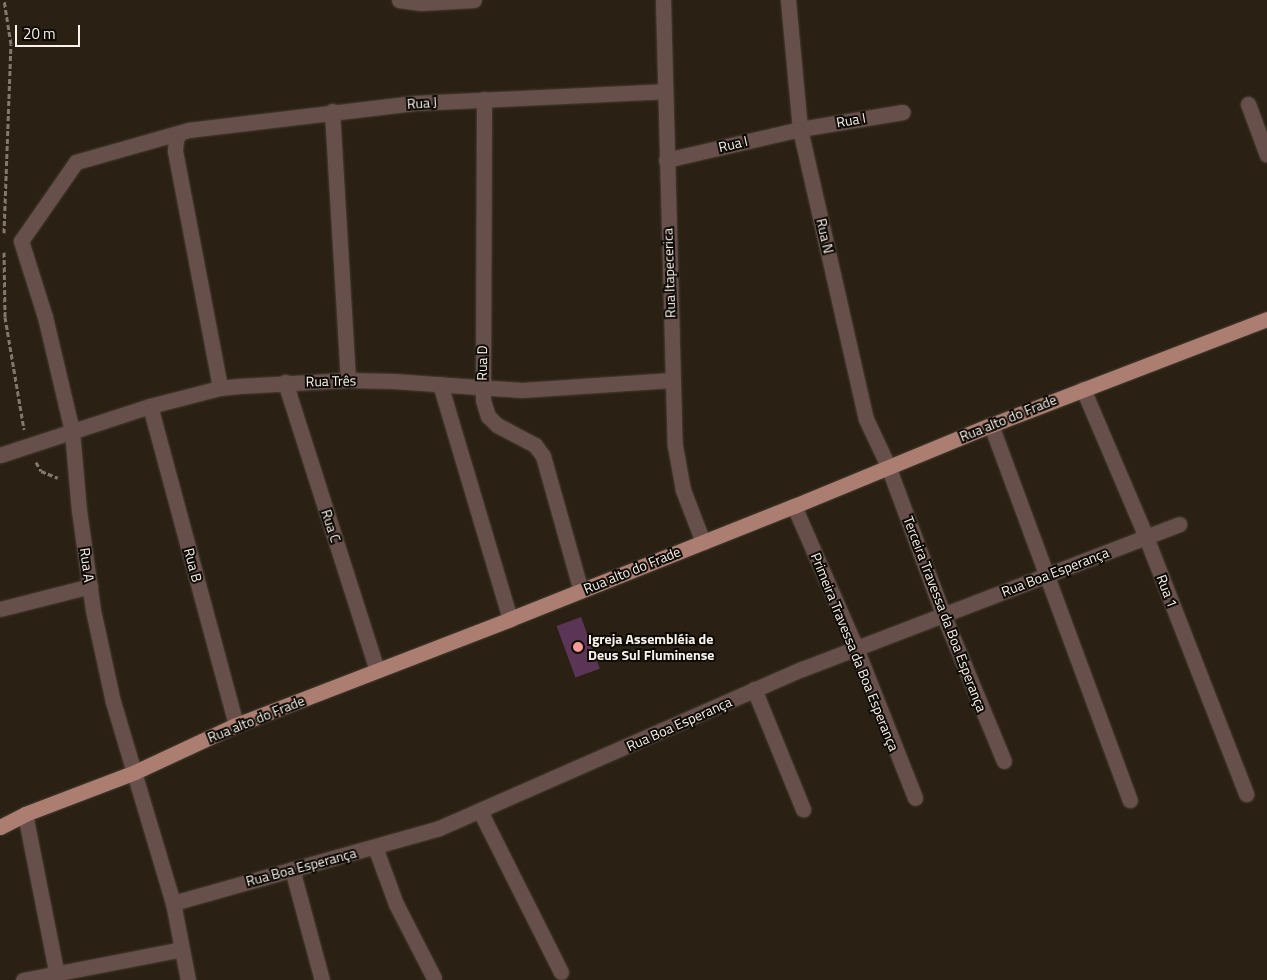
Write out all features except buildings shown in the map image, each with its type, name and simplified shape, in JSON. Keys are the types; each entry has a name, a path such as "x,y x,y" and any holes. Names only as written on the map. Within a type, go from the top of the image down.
{"main road":[{"name":"Rua alto do Frade","path":"0,826 25,814 135,772 236,725 510,620 794,506 991,424 1267,319"}],"street":[{"path":"399,0 421,3 474,0"},
{"name":"Rua Itapecerica","path":"663,0 675,446 678,470 703,542"},
{"name":"Rua N","path":"788,0 800,129 866,419 888,466"},
{"name":"Rua J","path":"76,162 188,130 332,111 484,99 665,91"},
{"name":"Rua D","path":"484,99 481,389 488,416 497,424 535,445 543,456 581,591"},
{"path":"1248,104 1267,155"},
{"path":"332,111 348,380"},
{"name":"Rua I","path":"800,129 903,112"},
{"name":"Rua l","path":"666,160 800,129"},
{"path":"180,133 176,139 175,151 220,388"},
{"name":"Rua A","path":"76,162 21,241 45,317 72,430 79,511 90,586 113,702 173,903 188,980"},
{"name":"Rua Três","path":"0,455 150,406 220,388 284,382 348,380 440,384 481,389 537,390 672,380"},
{"name":"Rua C","path":"284,382 377,670"},
{"path":"440,384 510,620"},
{"name":"Rua 1","path":"1083,389 1146,537 1246,794"},
{"name":"Rua B","path":"150,406 236,725"},
{"path":"991,424 1130,800"},
{"name":"Terceira Travessa da Boa Esperança","path":"888,466 943,614 1004,761"},
{"name":"Primeira Travessa da Boa Esperança","path":"794,506 856,648 915,798"},
{"name":"Rua Boa Esperança","path":"173,903 439,828 712,710 754,689 943,614 1046,577 1179,524"},
{"path":"0,609 90,586"},
{"path":"754,689 803,810"},
{"path":"480,811 561,972"},
{"path":"25,814 57,977"},
{"path":"375,847 396,904 434,978"},
{"path":"292,869 322,980"},
{"path":"23,980 57,977 182,948"}],"path":[{"path":"0,317 5,317"}],"place":[{"name":"Igreja Assembléia de Deus Sul Fluminense","path":"578,647"}]}
